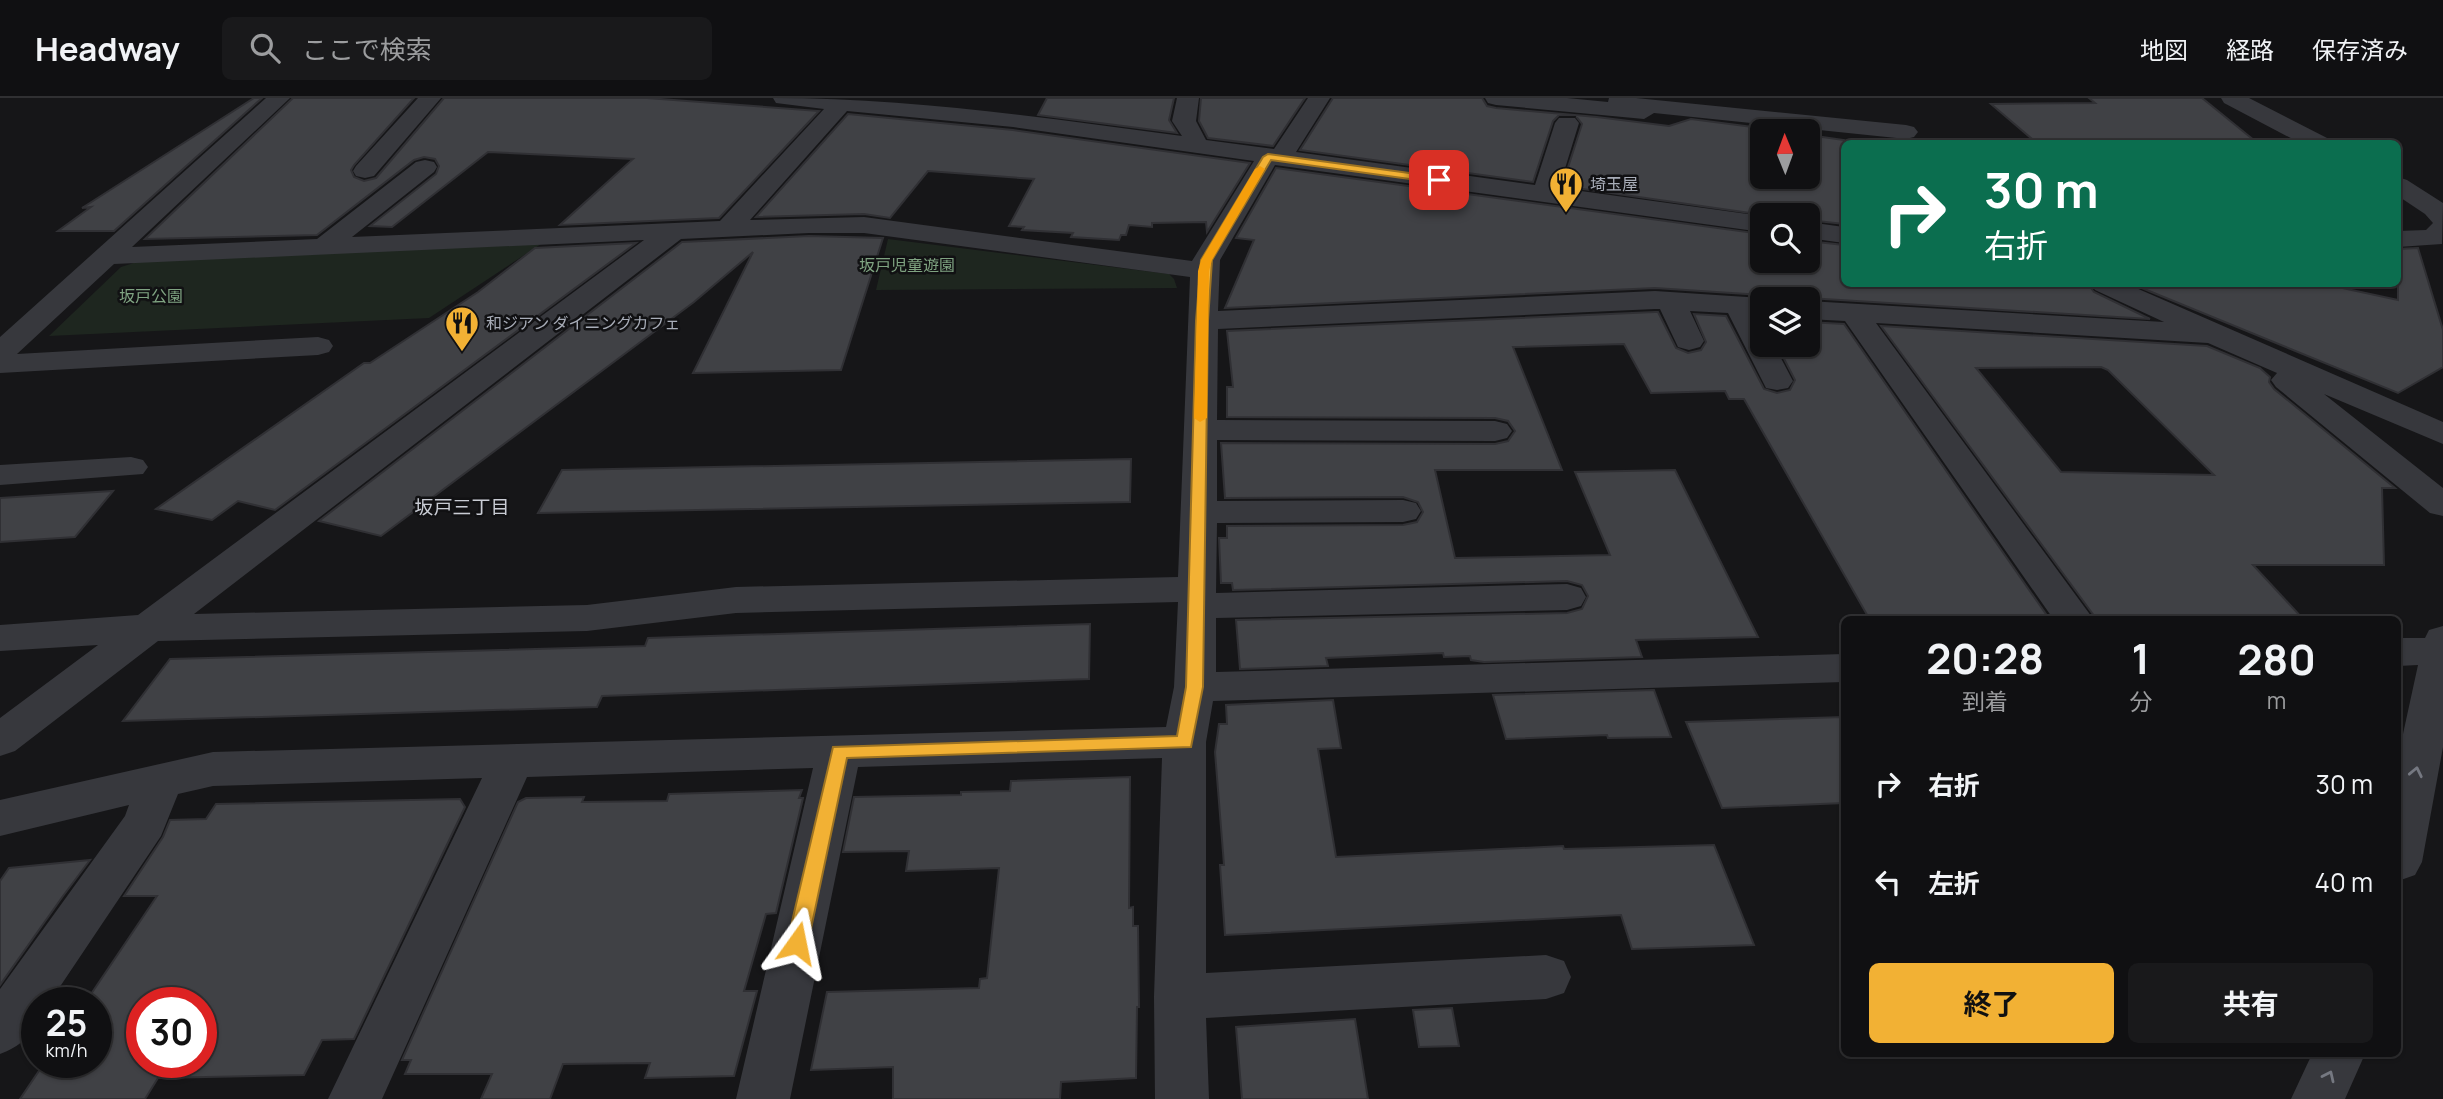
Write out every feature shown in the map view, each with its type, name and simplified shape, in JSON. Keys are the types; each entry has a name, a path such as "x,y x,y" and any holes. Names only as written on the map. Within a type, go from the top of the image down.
{"street":[{"path":"0,353 279,98"},
{"path":"365,171 430,98"},
{"path":"784,98 1013,120 1750,222"},
{"path":"1013,120 1028,98"},
{"path":"1188,98 1184,121 1195,138 1189,146"},
{"path":"1182,1099 1180,997 1184,742 1195,687 1204,271 1206,260 1274,158 1319,98"},
{"path":"1496,98 1678,116 1744,138"},
{"path":"1620,98 1619,103 1911,138"},
{"path":"2232,98 2313,140"},
{"path":"728,228 826,101"},
{"path":"1883,107 1911,138"},
{"path":"1545,194 1567,122"},
{"path":"324,246 425,167"},
{"path":"2401,187 2418,197 2443,219"},
{"path":"107,256 674,230 864,225 1204,271"},
{"path":"2401,239 2433,238 2443,229"},
{"path":"0,740 674,230"},
{"path":"1820,232 1841,235"},
{"path":"2111,287 2443,433"},
{"path":"1202,321 1671,302 1750,307"},
{"path":"1671,302 1689,341"},
{"path":"1820,311 2213,334"},
{"path":"1853,312 2072,616"},
{"path":"0,364 318,346"},
{"path":"1769,357 1777,381"},
{"path":"2274,360 2285,378 2443,505"},
{"path":"1200,430 1495,431"},
{"path":"0,475 131,467"},
{"path":"1199,512 1403,511"},
{"path":"0,638 148,628 587,618 736,600 1567,597"},
{"path":"2401,652 2442,645 2401,847"},
{"path":"1195,687 1841,668"},
{"path":"0,818 213,769 1184,742"},
{"path":"763,1099 839,752"},
{"path":"355,1099 512,761"},
{"path":"0,1031 145,823 161,780"},
{"path":"1180,997 1546,977"},
{"path":"2318,1099 2338,1057"}],"green space":[{"name":"坂戸児童遊園","path":"888,239 1169,274 1177,288 876,290"},
{"name":"坂戸公園","path":"541,244 429,318 49,336 121,267 140,261"}],"building":[{"path":"254,98 262,98 114,231 58,231 91,207 82,208"},
{"path":"293,98 414,98 354,165 351,170 354,177 364,181 376,178 444,98 647,98 819,111 719,218 560,225 633,159 488,152 392,227 370,226 436,174 439,166 435,159 424,157 414,160 317,235 145,239"},
{"path":"1047,98 1174,98 1169,120 1177,133 1038,115"},
{"path":"1201,98 1305,98 1273,146 1208,138 1199,121"},
{"path":"1333,98 1482,98 1487,106 1496,108 1575,115 1559,115 1553,121 1533,182 1300,150"},
{"path":"2089,98 2202,98 2254,140 2033,140 1991,104 2095,103"},
{"path":"848,114 1013,130 1250,163 1207,232 1206,222 1152,223 1152,227 1129,225 1126,235 1121,235 1119,240 1071,237 1073,233 1022,230 1024,227 1009,226 1034,179 928,171 890,218 864,214 756,217"},
{"path":"1575,115 1669,126 1691,119 1750,127 1750,189 1820,189 1820,137 1844,140 1841,140 1841,224 1820,221 1820,203 1750,203 1750,213 1562,186 1582,124"},
{"path":"1276,168 1750,232 1750,273 1820,273 1820,242 1841,245 1841,287 2090,287 2094,292 2150,319 1820,299 1820,287 1750,287 1750,294 1655,288 1225,308 1254,240 1236,238"},
{"path":"809,236 883,238 841,370 693,373 753,252 694,302 381,536 319,521 682,242"},
{"path":"636,243 275,510 238,501 212,520 156,509 364,363 370,363 478,292 535,248"},
{"path":"2418,248 2443,330 2443,367 2398,393 2139,287 2338,287 2398,300 2398,287 2401,287 2401,249"},
{"path":"1658,312 1676,348 1688,353 1701,350 1706,342 1694,314 1726,316 1764,389 1777,393 1790,390 1795,380 1783,357 1820,357 1820,323 1844,324 2047,616 1868,616 1744,399 1729,399 1725,391 1651,393 1624,344 1513,347 1562,470 1435,470 1455,558 1610,555 1575,472 1675,470 1758,637 1636,640 1642,657 1484,662 1471,660 1470,656 1444,657 1443,653 1326,658 1328,666 1240,669 1236,620 1567,613 1582,609 1588,596 1582,585 1567,581 1233,590 1232,583 1221,583 1219,538 1227,538 1227,526 1403,525 1417,522 1423,512 1418,502 1403,497 1225,498 1221,443 1495,444 1508,441 1515,431 1508,421 1495,418 1227,417 1227,387 1233,387 1227,331"},
{"path":"1881,326 2207,346 2260,368 2270,377 2269,382 2274,389 2395,488 2382,488 2384,565 2253,565 2300,616 2094,616","holes":["2101,367 2108,370 2214,475 2061,472 1976,368"]},
{"path":"1131,459 1130,502 538,513 562,470"},
{"path":"113,491 75,537 0,542 0,498"},
{"path":"1090,624 1089,679 602,696 597,707 123,721 170,659 645,646 648,638"},
{"path":"1654,690 1671,737 1608,738 1607,735 1506,739 1493,695"},
{"path":"1333,700 1341,748 1318,749 1336,857 1563,846 1564,849 1714,845 1754,945 1632,949 1621,915 1225,935 1220,865 1224,865 1215,752 1219,724 1227,724 1226,705"},
{"path":"1841,717 1841,803 1722,808 1686,722"},
{"path":"1130,777 1129,908 1133,907 1133,926 1138,926 1136,1078 1061,1082 1060,1099 893,1099 893,1067 811,1070 827,992 979,988 980,979 987,978 999,868 906,871 909,851 843,852 854,797 961,795 961,792 1010,791 1011,781"},
{"path":"802,790 799,798 803,798 776,913 766,914 744,991 757,991 734,1076 645,1078 650,1063 563,1064 550,1099 481,1099 492,1074 405,1074 411,1060 402,1060 518,802 526,798 584,797 582,802 667,801 669,794"},
{"path":"460,799 465,807 354,1039 322,1040 304,1075 217,1077 217,987 126,987 126,1078 158,1078 145,1099 20,1099 34,1078 112,1078 112,987 96,987 157,896 124,896 163,837 170,820 206,819 216,804"},
{"path":"90,860 0,985 0,881 9,868"},
{"path":"1452,1008 1459,1046 1419,1047 1413,1010"},
{"path":"1355,1019 1368,1099 1242,1099 1236,1027"}],"slow traffic":[{"path":"1200,418 1206,260 1260,169"}],"place":[{"name":"埼玉屋","path":"1566,214"},
{"name":"和ジアン ダイニングカフェ","path":"462,353"}],"district":[{"name":"坂戸三丁目","path":"462,507"}],"route":[{"path":"797,943 839,752 1184,742 1195,687 1202,321 1206,260 1268,157 1439,180"}]}
